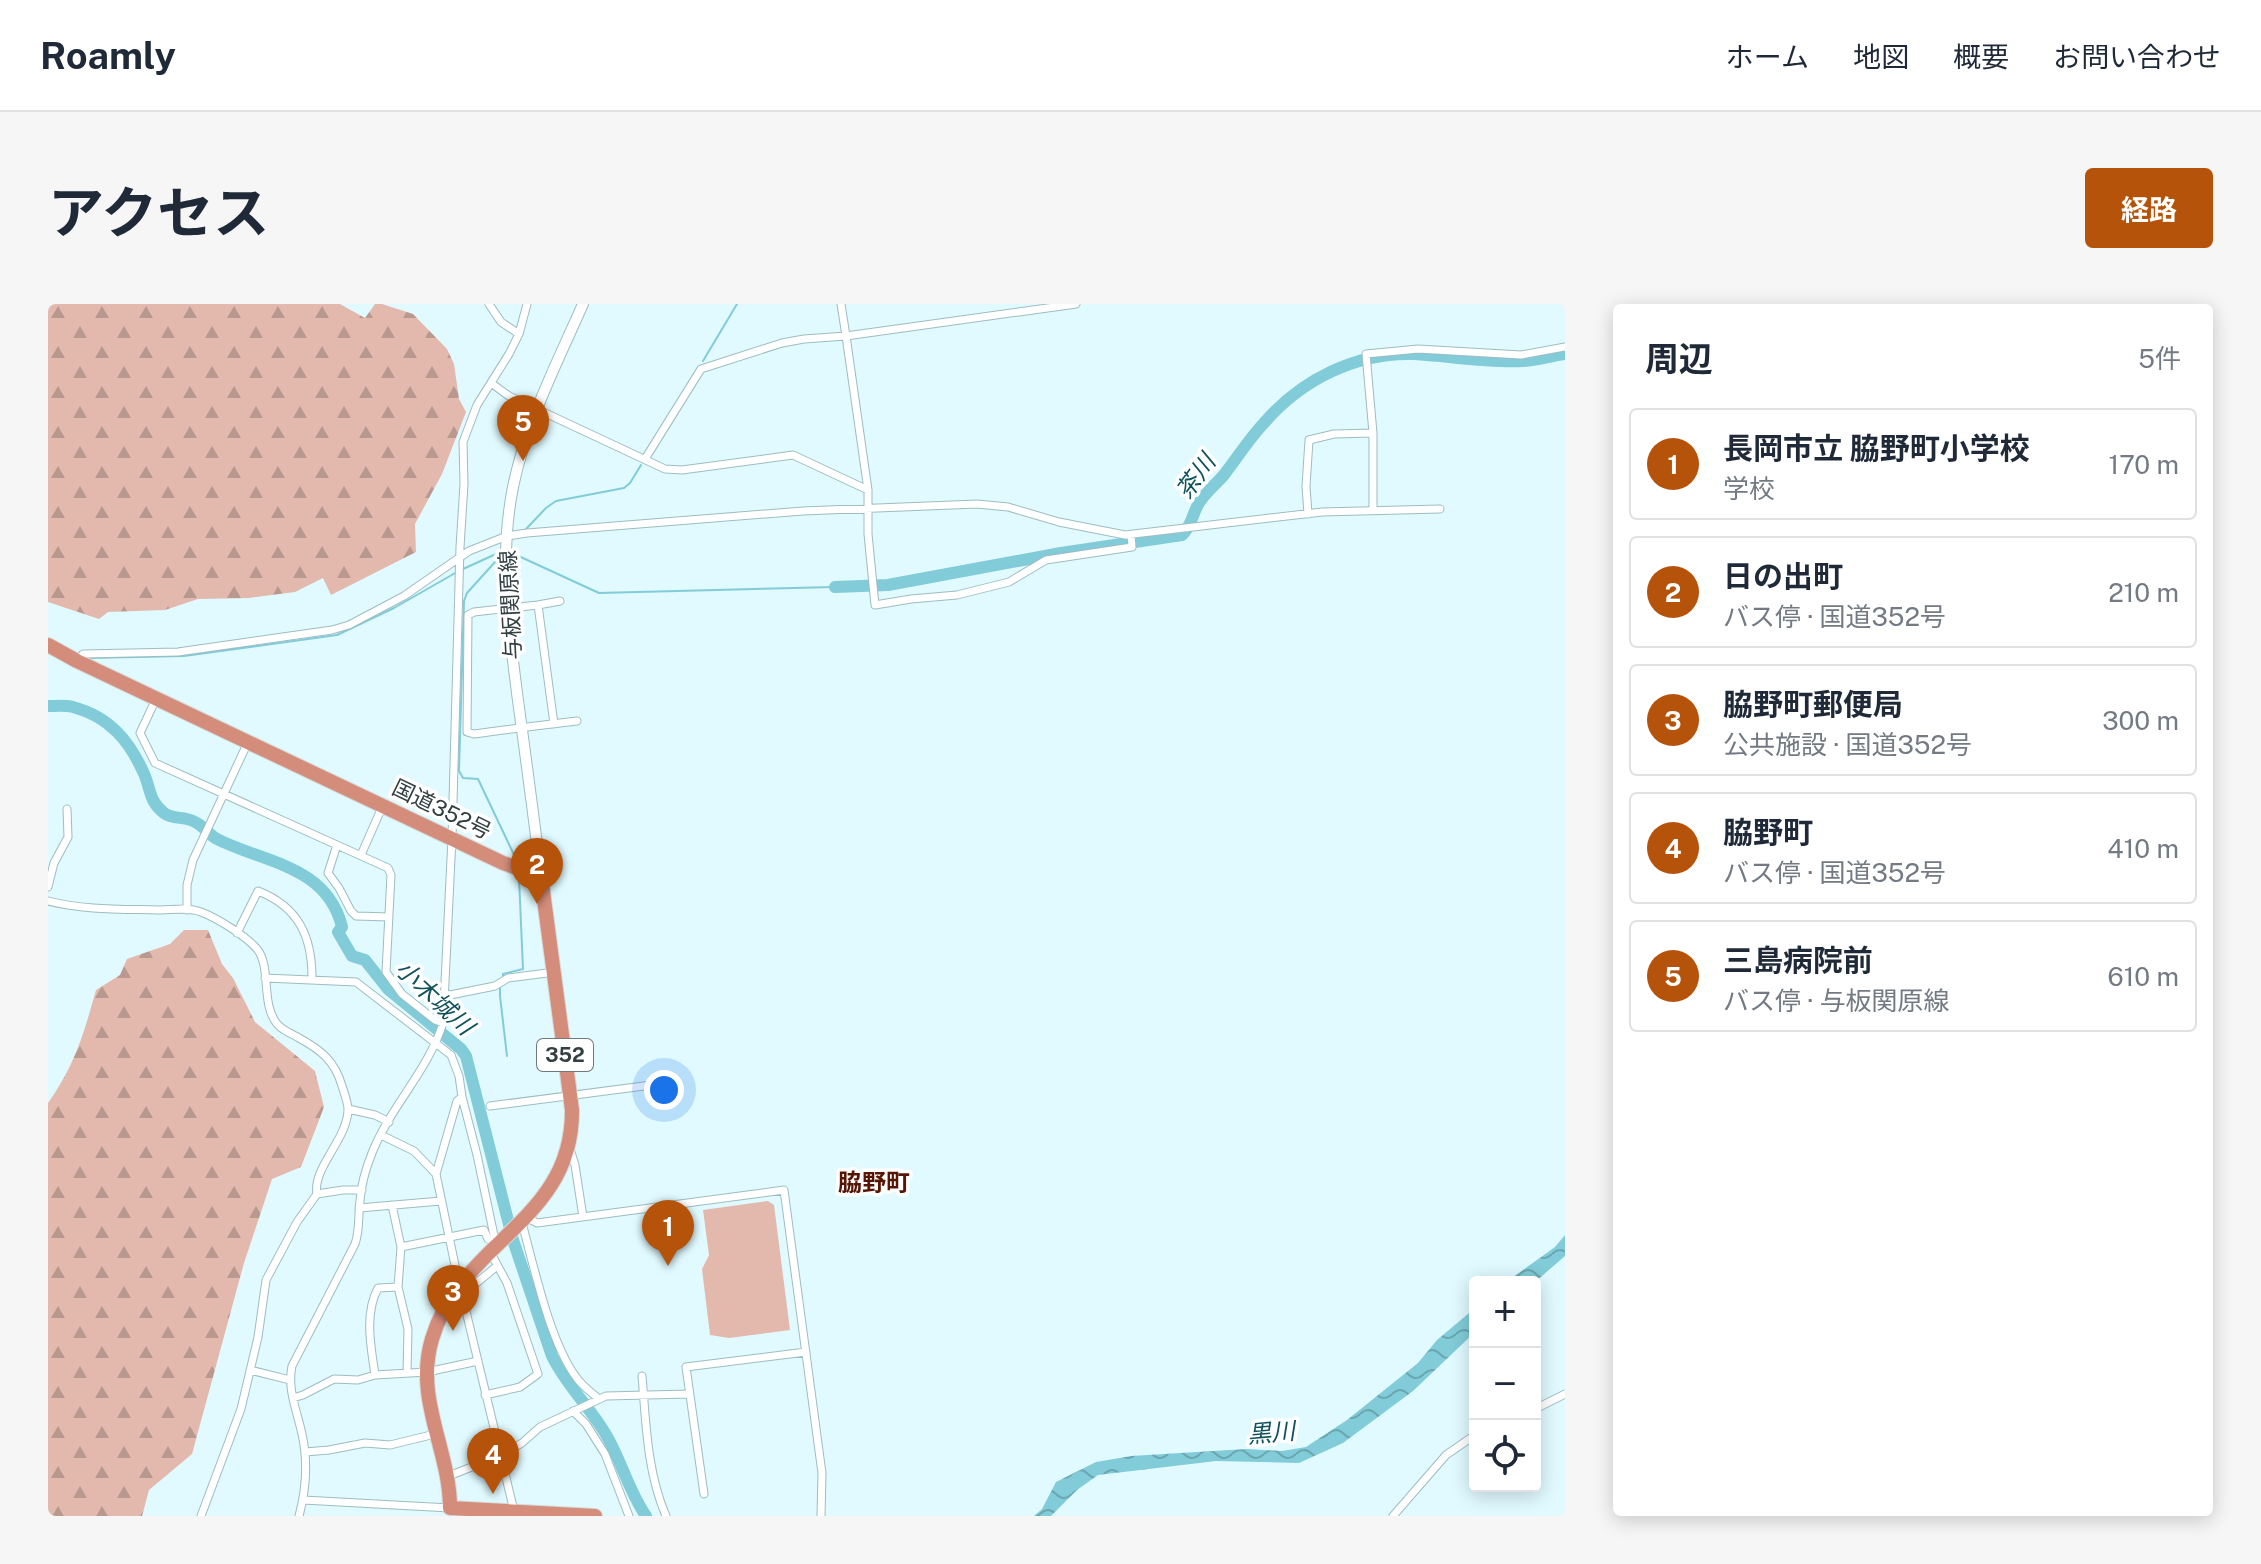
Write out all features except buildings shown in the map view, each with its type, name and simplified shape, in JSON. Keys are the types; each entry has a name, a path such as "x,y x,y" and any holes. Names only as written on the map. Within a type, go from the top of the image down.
{"highway":[{"name":"国道352号","path":"48,645 517,868 540,869"},
{"name":"352","path":"449,1512 450,1496 429,1405 427,1372 431,1340 447,1303 461,1281 495,1250 553,1184 569,1147 572,1121 570,1096 540,869"},
{"path":"449,1512 514,1511 595,1516"}],"main road":[{"name":"与板関原線","path":"540,869 506,608 507,536 514,485 537,408 583,304"}],"street":[{"path":"489,304 501,322 519,334"},
{"path":"299,1516 303,1500 305,1452 290,1380 292,1366 355,1244 362,1190 371,1155 437,1043 442,1024 452,838 463,442 472,417 519,334 527,304"},
{"path":"841,304 868,490 875,605 957,595 999,585 1046,560 1132,547 1131,535"},
{"path":"645,459 701,369 804,339 1076,304"},
{"path":"1373,510 1373,433 1366,354 1418,349 1521,355 1565,347"},
{"path":"491,383 509,396 671,470 793,455 868,490"},
{"path":"1308,514 1309,440 1334,434 1373,433"},
{"path":"77,661 83,654 178,652 339,629 404,596 469,551 507,536 868,507 977,504 1008,507 1093,530 1131,535 1308,514 1440,509"},
{"path":"560,601 468,615 466,730 470,734 577,721"},
{"path":"538,605 554,724"},
{"path":"156,699 140,733 155,763 385,865 390,871 386,972 402,994 442,1024"},
{"path":"187,910 189,872 248,742"},
{"path":"361,855 383,805"},
{"path":"48,887 54,863 68,837 67,809"},
{"path":"337,845 328,873 351,911 356,916 389,917"},
{"path":"237,933 258,891 274,897 304,930 312,959 312,978"},
{"path":"48,901 115,909 199,911 237,933 255,948 260,955 266,993 275,1022 332,1061 341,1081 348,1109 341,1137 315,1186 317,1194"},
{"path":"445,996 495,986 508,978 555,972"},
{"path":"265,978 356,982 437,1043 454,1060 477,1155 495,1250 462,1300 514,1511"},
{"path":"490,1106 667,1083"},
{"path":"456,1270 436,1174 457,1101 462,1097"},
{"path":"348,1109 375,1115 389,1122"},
{"path":"381,1135 414,1151 436,1174"},
{"path":"569,1147 583,1217"},
{"path":"201,1516 231,1440 258,1337 266,1280 297,1222 317,1194 362,1190"},
{"path":"598,1399 577,1378 564,1356 549,1317 521,1221 537,1223 784,1190 822,1473 821,1516"},
{"path":"359,1208 441,1201"},
{"path":"392,1205 401,1247 398,1287 408,1329 407,1373"},
{"path":"401,1247 484,1230 495,1250 538,1374 520,1387 485,1395"},
{"path":"375,1375 369,1320 374,1298 378,1288 398,1287"},
{"path":"704,1494 686,1367 806,1352"},
{"path":"293,1398 334,1379 358,1380 375,1375 427,1372 478,1361"},
{"path":"250,1370 290,1380"},
{"path":"642,1376 653,1477 666,1516"},
{"path":"446,1477 500,1456 540,1427 606,1396 689,1394"},
{"path":"1541,1406 1565,1394"},
{"path":"574,1411 605,1454 629,1516"},
{"path":"305,1452 365,1443 390,1445 435,1434"},
{"path":"1393,1516 1446,1455 1469,1439"},
{"path":"303,1500 449,1512"},
{"path":"356,1516 357,1503"}],"green space":[{"path":"48,304 340,304 365,318 375,304 382,304 413,314 447,349 454,364 459,399 466,412 442,474 415,524 416,552 331,595 323,578 295,592 249,598 198,599 165,610 108,612 99,619 48,602"},
{"path":"184,930 208,930 222,964 233,978 255,1022 315,1071 324,1107 301,1167 272,1179 244,1263 192,1454 149,1490 142,1516 48,1516 48,1103 72,1062 96,990 120,975 127,959 170,944"},
{"path":"768,1201 774,1205 790,1330 729,1338 710,1335 702,1269 709,1255 703,1210"}],"water":[{"path":"1565,1235 1565,1256 1541,1277 1514,1276 1555,1247"},
{"path":"1469,1313 1469,1338 1413,1391 1343,1443 1299,1463 1216,1461 1098,1475 1077,1490 1051,1516 1034,1516 1042,1509 1056,1482 1096,1462 1131,1456 1246,1449 1282,1451 1306,1447 1347,1420 1418,1363 1437,1340"}],"waterway":[{"path":"703,361 737,304"},
{"name":"茶川","path":"835,587 888,585 1061,553 1182,535 1201,499 1264,423 1295,394 1331,372 1371,358 1392,355 1509,361 1565,354"},
{"path":"526,529 556,501 624,488 641,465"},
{"path":"512,553 599,593 835,587"},
{"path":"463,569 496,554"},
{"path":"495,562 467,593 464,601 459,771 463,778 478,779 516,859"},
{"path":"88,658 184,656 337,635 394,608 457,572"},
{"name":"小木城川","path":"48,706 70,706 86,711 117,732 133,752 153,801 164,813 193,821 217,839 292,869 323,890 334,906 342,927 338,932 352,956 365,960 388,989 461,1049 466,1056 513,1240 552,1356 605,1433 646,1516"},
{"path":"503,976 523,969 519,878"},
{"path":"500,986 507,1056"}],"place":[{"name":"三島病院前","path":"523,461"},
{"name":"日の出町","path":"537,904"},
{"name":"長岡市立 脇野町小学校","path":"668,1266"},
{"name":"脇野町郵便局","path":"453,1331"},
{"name":"脇野町","path":"493,1494"}],"district":[{"name":"脇野町","path":"874,1182"}],"water label":[{"name":"黒川","path":"1271,1432"}]}
